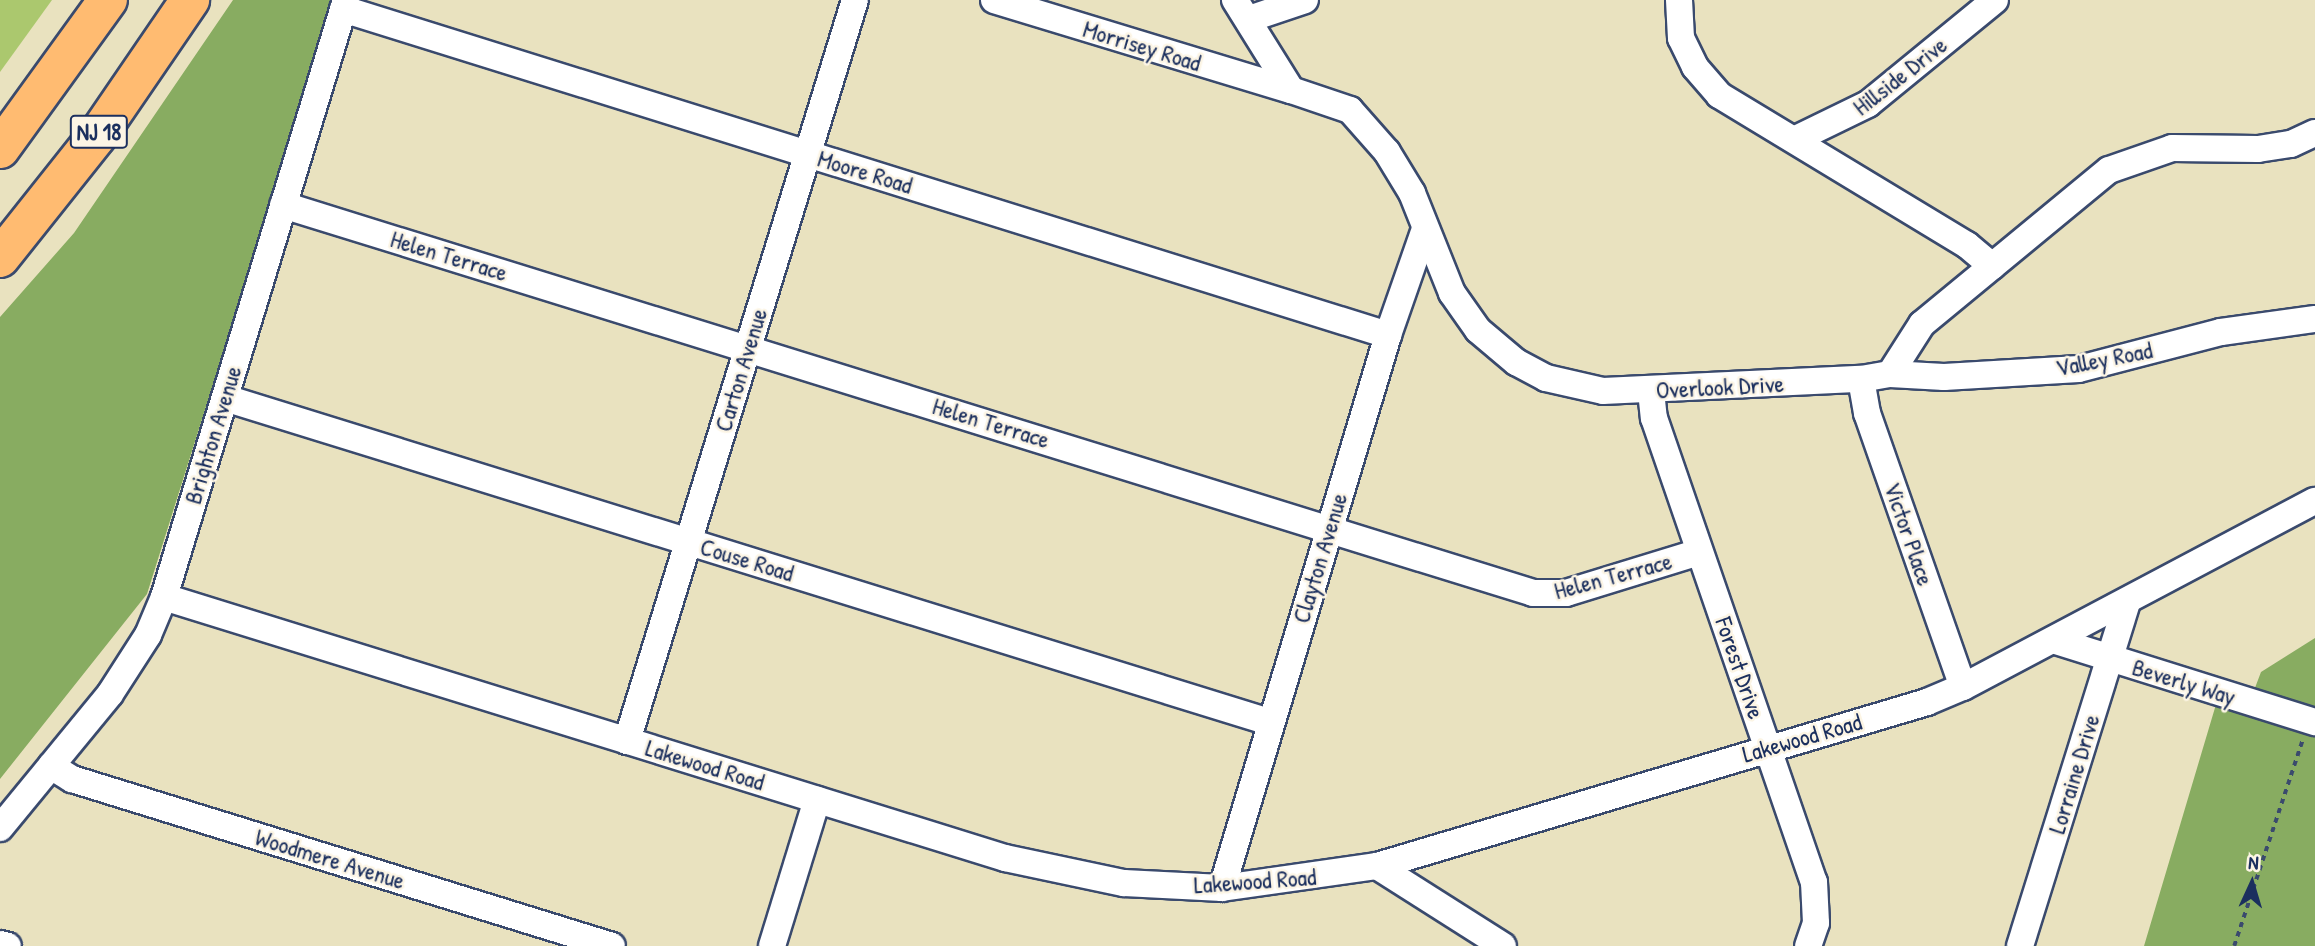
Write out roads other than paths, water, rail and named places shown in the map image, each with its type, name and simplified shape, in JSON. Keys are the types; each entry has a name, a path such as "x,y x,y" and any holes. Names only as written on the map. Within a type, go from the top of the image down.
{"highway":[{"name":"NJ 18","path":"0,149 108,0"},
{"name":"NJ 18","path":"0,258 97,136 190,0"}],"street":[{"name":"Carton Avenue","path":"627,741 855,0"},
{"name":"Morrisey Road","path":"994,0 1292,90"},
{"path":"1292,90 1242,10 1305,0"},
{"path":"1678,0 1681,38 1709,85 1747,115 1796,139 1835,169 1967,245 1992,266"},
{"name":"Hillside Drive","path":"1796,139 1868,104 1995,0"},
{"name":"Moore Road","path":"344,4 808,155 1388,335"},
{"name":"Brighton Avenue","path":"0,828 138,653 164,597 344,4"},
{"name":"Overlook Drive","path":"1292,90 1356,114 1412,193 1452,293 1469,318 1516,362 1578,388 1651,391 1861,379 1890,374"},
{"path":"1890,374 1913,333 1992,266 2121,164 2172,148 2258,149 2291,144 2315,134"},
{"name":"Helen Terrace","path":"283,205 1551,595 1699,552"},
{"name":"Clayton Avenue","path":"1222,888 1269,722 1388,335 1425,229"},
{"name":"Valley Road","path":"1890,374 1944,377 2079,369 2221,332 2315,319"},
{"name":"Victor Place","path":"1861,379 1875,438 1964,687"},
{"name":"Forest Drive","path":"1651,391 1654,418 1814,882 1817,904 1808,946"},
{"name":"Couse Road","path":"225,398 1269,722"},
{"name":"Lakewood Road","path":"164,597 817,800 1071,874 1124,883 1222,888 1377,866 1964,687 2315,501"},
{"name":"Lorraine Drive","path":"2020,946 2127,602"},
{"name":"Beverly Way","path":"2053,640 2312,721"},
{"name":"Woodmere Avenue","path":"51,766 72,779 612,946"},
{"path":"772,946 817,800"},
{"path":"1377,866 1503,946"},
{"path":"0,944 8,946"}]}
